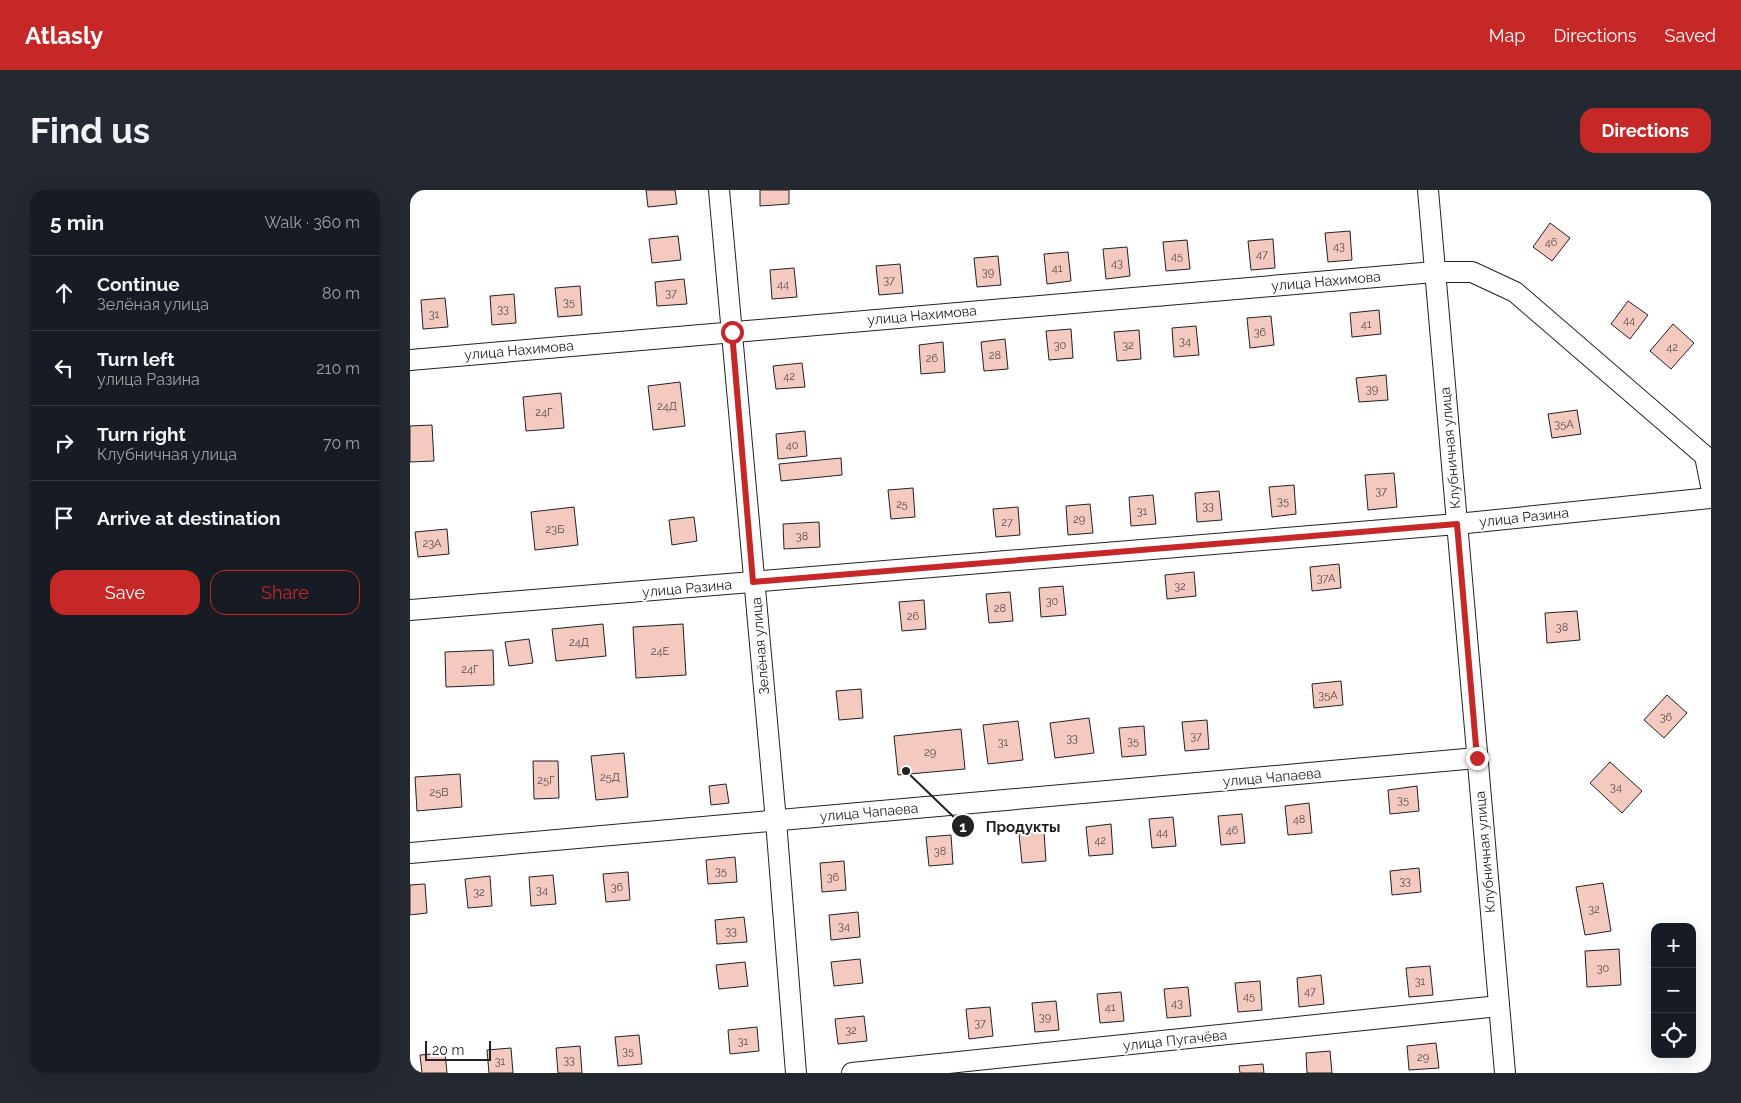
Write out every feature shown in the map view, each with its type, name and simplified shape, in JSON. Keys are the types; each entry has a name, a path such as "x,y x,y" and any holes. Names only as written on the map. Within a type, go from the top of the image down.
{"street":[{"name":"Зелёная улица","path":"719,190 776,821 796,1073"},
{"name":"Клубничная улица","path":"1428,190 1504,1073"},
{"name":"улица Нахимова","path":"410,360 1434,272"},
{"path":"1434,272 1472,272 1515,292 1705,456 1711,486"},
{"name":"улица Разина","path":"410,610 1457,524 1711,498"},
{"name":"улица Чапаева","path":"410,853 1477,758"},
{"name":"улица Пугачёва","path":"852,1073 1499,1006"}],"building":[{"path":"646,190 675,190 677,204 648,207"},
{"path":"760,190 789,190 789,204 760,206"},
{"path":"1550,223 1570,238 1552,261 1533,247"},
{"path":"1350,231 1352,260 1328,262 1325,233"},
{"path":"678,236 681,260 652,263 649,239"},
{"path":"1273,239 1275,268 1251,270 1248,241"},
{"path":"1187,240 1190,269 1166,271 1163,242"},
{"path":"1127,247 1130,276 1106,279 1103,249"},
{"path":"1068,252 1071,281 1047,284 1044,254"},
{"path":"998,256 1001,285 977,287 974,258"},
{"path":"900,264 903,293 879,295 876,266"},
{"path":"794,268 797,297 772,299 770,270"},
{"path":"684,279 687,304 657,306 655,282"},
{"path":"580,286 582,315 558,317 555,288"},
{"path":"514,294 516,323 492,325 490,296"},
{"path":"445,298 448,327 423,329 421,300"},
{"path":"1628,301 1648,315 1630,339 1611,324"},
{"path":"1379,310 1381,334 1352,337 1350,313"},
{"path":"1271,316 1274,345 1250,348 1247,318"},
{"path":"1673,324 1694,343 1671,369 1650,351"},
{"path":"1196,326 1199,355 1174,357 1172,328"},
{"path":"1071,329 1073,358 1049,360 1046,331"},
{"path":"1139,330 1141,359 1117,361 1114,332"},
{"path":"1005,339 1008,369 984,371 981,342"},
{"path":"943,342 945,372 921,374 919,345"},
{"path":"802,363 805,387 776,389 773,366"},
{"path":"1386,375 1388,400 1359,402 1356,378"},
{"path":"680,382 685,426 653,430 648,386"},
{"path":"561,393 564,428 526,431 523,397"},
{"path":"1577,410 1581,434 1552,438 1548,414"},
{"path":"432,425 434,461 410,462 410,426"},
{"path":"805,431 807,456 778,459 776,434"},
{"path":"841,458 842,475 781,481 779,464"},
{"path":"1394,473 1397,507 1368,510 1365,475"},
{"path":"1294,485 1296,514 1272,517 1269,487"},
{"path":"913,488 915,517 891,519 888,490"},
{"path":"1219,491 1222,520 1197,522 1195,493"},
{"path":"1153,495 1156,524 1131,526 1129,497"},
{"path":"1090,504 1093,533 1068,535 1066,506"},
{"path":"574,507 578,545 535,550 531,512"},
{"path":"1018,507 1020,535 996,537 993,509"},
{"path":"694,517 697,541 672,545 669,520"},
{"path":"819,522 820,547 784,549 783,524"},
{"path":"447,529 449,554 418,557 415,532"},
{"path":"1339,564 1341,588 1312,591 1310,567"},
{"path":"1194,572 1196,596 1167,599 1165,575"},
{"path":"1063,586 1066,615 1041,617 1039,588"},
{"path":"1010,592 1013,621 989,623 986,594"},
{"path":"924,600 926,629 902,631 899,602"},
{"path":"1577,611 1580,640 1547,643 1545,613"},
{"path":"603,624 606,656 556,661 552,629"},
{"path":"683,624 686,675 636,678 633,627"},
{"path":"529,639 533,663 509,666 505,642"},
{"path":"493,650 494,685 446,687 445,652"},
{"path":"1341,681 1343,705 1314,708 1312,684"},
{"path":"861,689 863,718 839,720 836,691"},
{"path":"1667,695 1687,713 1664,738 1644,720"},
{"path":"1089,718 1094,753 1055,758 1050,723"},
{"path":"1207,720 1209,749 1185,751 1182,722"},
{"path":"1018,721 1023,760 988,764 983,725"},
{"path":"1144,726 1146,755 1122,757 1119,728"},
{"path":"961,729 965,769 898,775 894,736"},
{"path":"624,753 628,797 596,800 591,756"},
{"path":"533,761 558,761 559,798 534,799"},
{"path":"1610,762 1642,791 1622,813 1590,783"},
{"path":"460,774 462,807 417,811 415,777"},
{"path":"726,784 729,803 711,805 709,786"},
{"path":"1417,786 1419,811 1390,814 1388,790"},
{"path":"1309,803 1312,833 1288,835 1285,806"},
{"path":"1242,814 1245,843 1221,845 1218,816"},
{"path":"1173,817 1176,846 1152,848 1149,819"},
{"path":"1111,824 1113,854 1089,856 1086,827"},
{"path":"1044,832 1046,861 1022,863 1019,834"},
{"path":"951,835 953,864 929,866 926,837"},
{"path":"735,857 737,882 708,884 706,860"},
{"path":"844,861 846,890 822,892 820,863"},
{"path":"1419,868 1421,892 1392,895 1390,871"},
{"path":"628,872 630,900 606,902 603,874"},
{"path":"553,875 556,904 531,906 529,877"},
{"path":"490,876 492,906 468,908 465,879"},
{"path":"1603,883 1611,931 1585,935 1576,887"},
{"path":"425,884 427,913 410,915 410,885"},
{"path":"858,912 860,937 831,940 829,915"},
{"path":"744,917 747,942 717,944 715,920"},
{"path":"1619,949 1621,985 1587,987 1585,951"},
{"path":"860,959 863,983 834,986 831,962"},
{"path":"745,962 748,986 719,989 716,965"},
{"path":"1430,966 1433,995 1409,997 1406,968"},
{"path":"1321,975 1324,1004 1299,1007 1297,978"},
{"path":"1260,981 1262,1010 1238,1012 1235,983"},
{"path":"1188,987 1191,1016 1167,1018 1164,989"},
{"path":"1121,992 1124,1021 1100,1023 1097,994"},
{"path":"1056,1001 1059,1030 1035,1032 1032,1003"},
{"path":"990,1007 993,1036 969,1039 966,1009"},
{"path":"864,1016 867,1041 838,1044 835,1019"},
{"path":"757,1027 759,1051 730,1054 728,1030"},
{"path":"639,1035 642,1064 618,1066 615,1037"},
{"path":"1436,1043 1439,1068 1409,1070 1407,1046"},
{"path":"580,1046 582,1073 558,1073 556,1048"},
{"path":"511,1048 513,1073 489,1073 487,1050"},
{"path":"1330,1051 1332,1073 1307,1073 1306,1053"},
{"path":"445,1053 447,1073 422,1073 420,1055"},
{"path":"1263,1064 1264,1073 1240,1073 1239,1066"}],"place":[{"name":"Продукты","path":"906,771"}],"route":[{"path":"732,332 753,582 1457,524 1477,758"}]}
